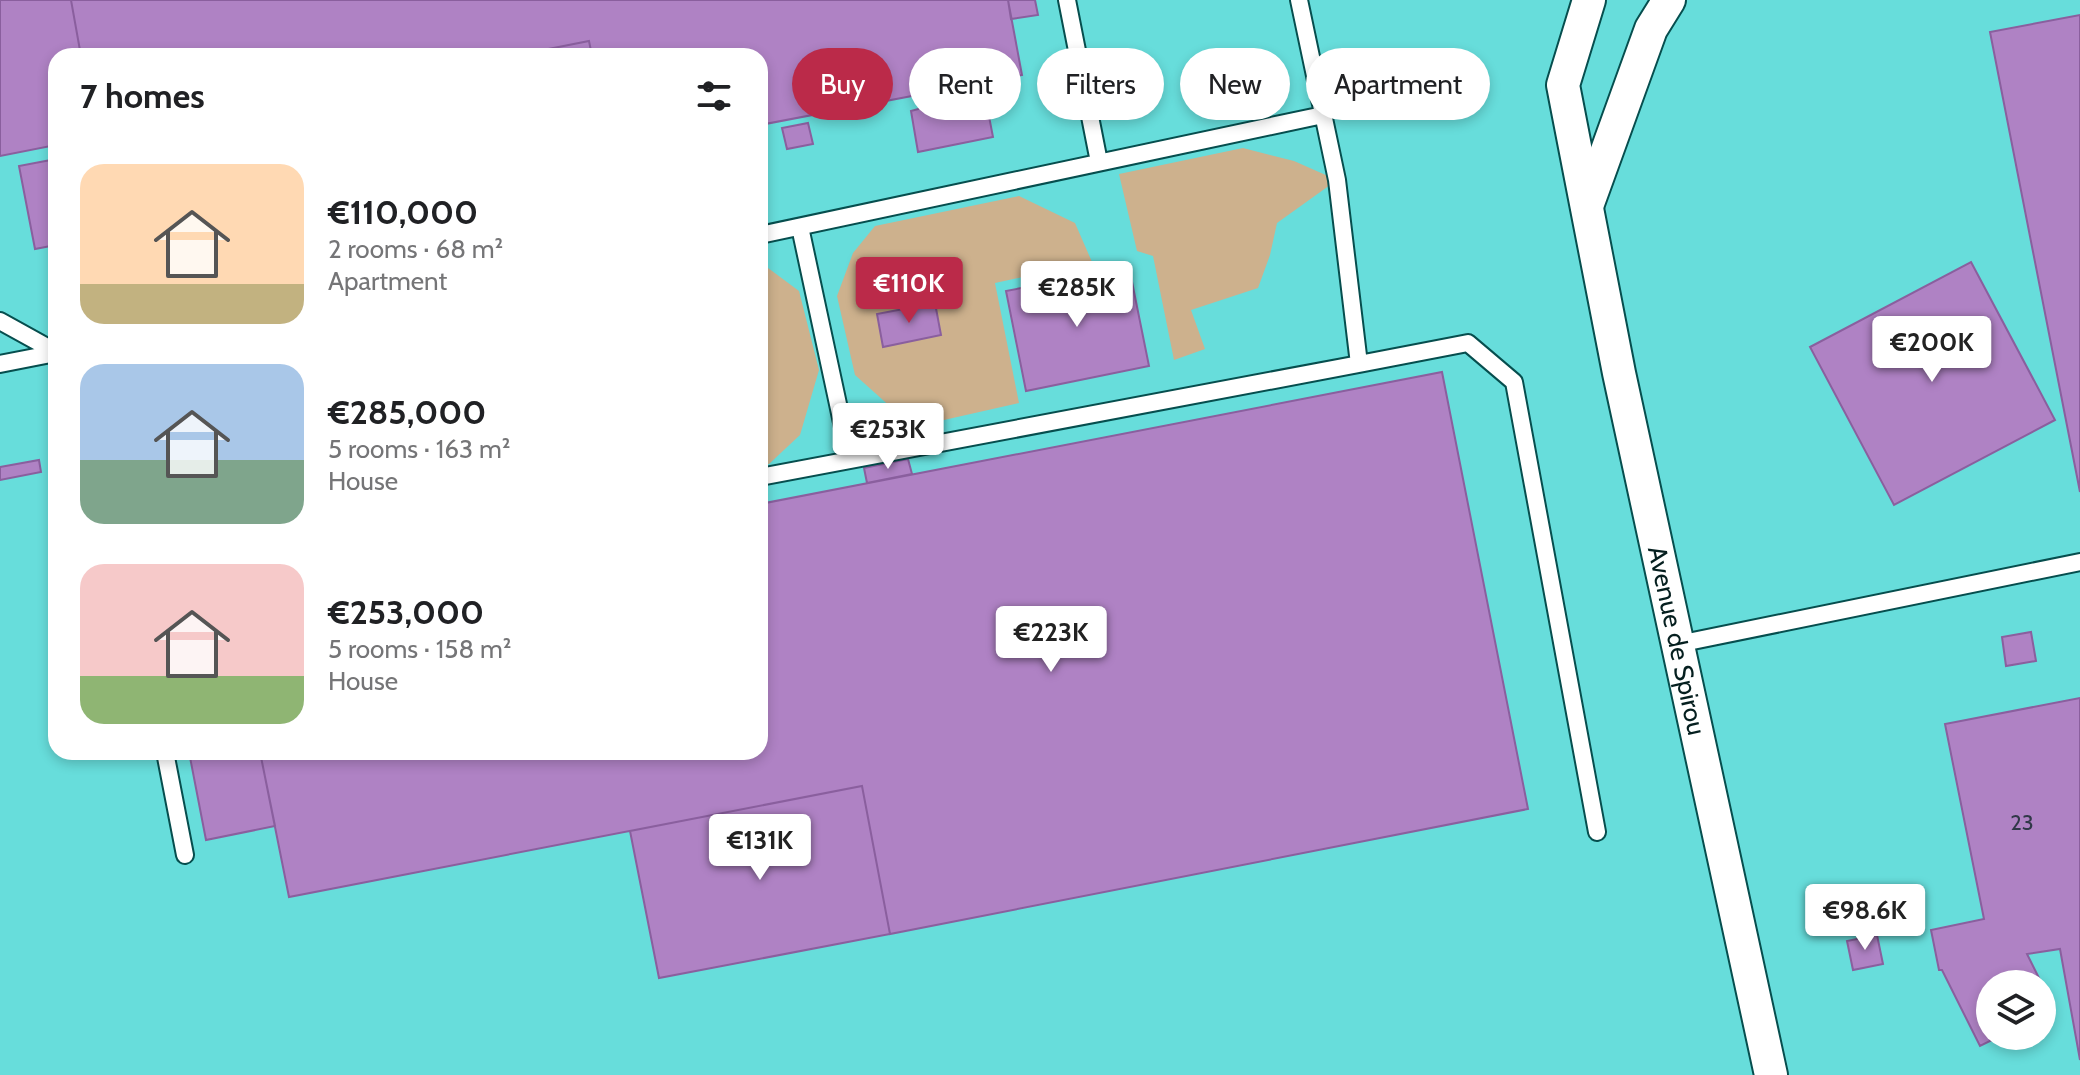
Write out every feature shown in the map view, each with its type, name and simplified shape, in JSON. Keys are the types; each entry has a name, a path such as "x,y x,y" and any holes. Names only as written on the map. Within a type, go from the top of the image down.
{"street":[{"name":"Avenue de Spirou","path":"1589,0 1563,85 1619,373 1771,1075"},
{"path":"1587,206 1651,29 1669,0"}],"lane":[{"path":"1067,0 1099,162"},
{"path":"1299,0 1309,48"},
{"path":"768,233 1306,119"},
{"path":"1324,120 1337,180 1359,364"},
{"path":"800,227 850,460"},
{"path":"0,321 48,348"},
{"path":"768,475 1468,343 1514,382 1597,832"},
{"path":"0,364 48,354"},
{"path":"1678,644 2080,562"},
{"path":"167,760 185,855"}],"shaded area":[{"path":"1243,148 1294,161 1337,180 1277,223 1258,288 1191,310 1205,349 1174,360 1153,256 1137,251 1119,174"},
{"path":"1019,196 1075,223 1092,262 995,283 1019,403 913,427 855,375 837,296 853,253 875,226"},
{"path":"768,268 799,291 819,370 800,435 769,464"}],"building":[{"path":"0,0 71,0 80,48 48,48 48,147 0,156"},
{"path":"71,0 1008,0 1017,48 909,48 909,97 893,100 893,48 792,48 792,119 768,123 768,48 590,48 589,41 554,48 80,48"},
{"path":"1008,0 1035,0 1038,15 1011,19"},
{"path":"2080,15 2080,492 1990,32"},
{"path":"589,41 590,48 554,48"},
{"path":"913,120 990,120 993,137 918,152"},
{"path":"808,123 813,144 787,149 782,128"},
{"path":"48,161 48,247 35,249 19,166"},
{"path":"1971,262 2055,420 1894,505 1810,347"},
{"path":"1129,267 1149,366 1026,391 1006,291"},
{"path":"935,303 941,335 883,347 877,314"},
{"path":"1442,372 1528,809 890,934 862,786 289,897 262,760 768,760 768,502"},
{"path":"908,459 912,474 867,483 864,468"},
{"path":"39,460 41,472 0,480 0,467"},
{"path":"2031,632 2036,661 2006,666 2002,637"},
{"path":"2080,698 2080,1060 2060,949 2027,954 2035,970 1976,970 1976,1038 1942,970 1939,970 1931,930 1984,919 1945,724"},
{"path":"191,760 262,760 275,826 206,840"},
{"path":"862,786 890,934 659,978 630,831"},
{"path":"1877,935 1883,964 1853,970 1847,941"}]}
